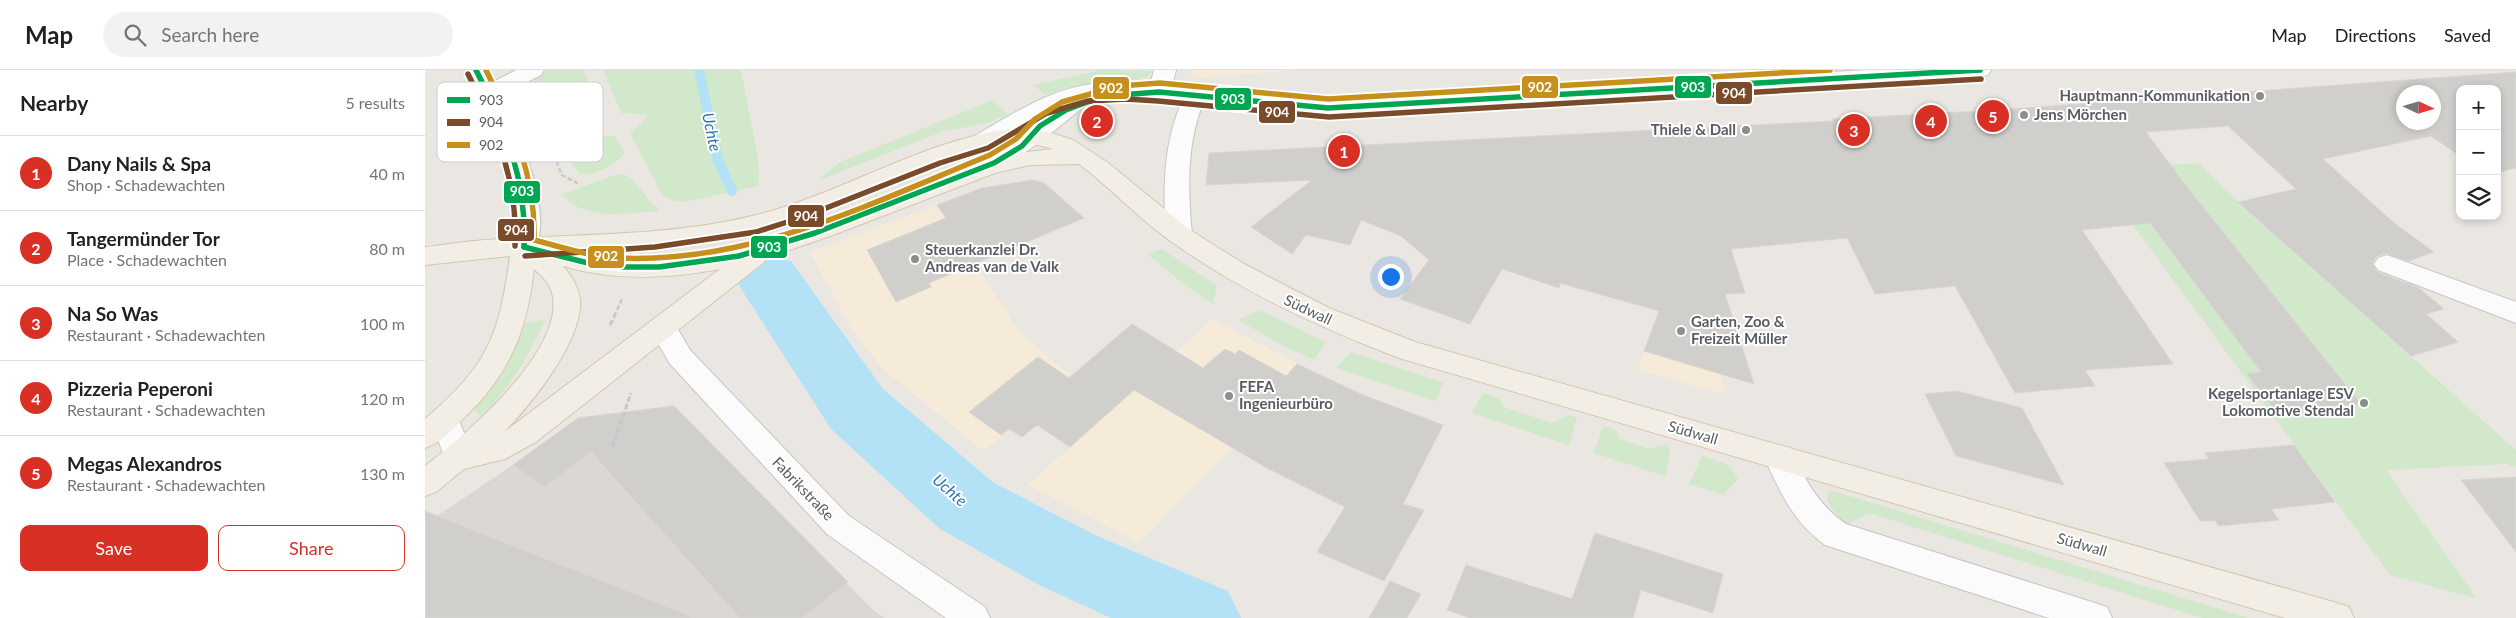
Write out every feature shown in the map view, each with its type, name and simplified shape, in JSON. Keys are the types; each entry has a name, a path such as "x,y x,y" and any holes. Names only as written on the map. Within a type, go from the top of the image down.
{"main road":[{"name":"Südwall","path":"425,256 654,238 753,224 803,208 937,155 984,140 1031,136 1057,142 1090,162 1179,235 1250,280 1285,299 1348,328 1409,351 2337,618"},
{"path":"524,247 592,264 659,267 705,263 739,256 815,233 994,164 1040,156 1058,156 1090,162"},
{"path":"435,428 476,386 495,361 507,338 520,282 524,247"},
{"path":"425,483 459,456 501,417 529,385 543,365 564,322 566,293 561,281 524,247"},
{"path":"459,456 486,455 504,448 526,434 768,247"}],"street":[{"path":"477,70 483,82"},
{"path":"1159,92 1165,70"},
{"path":"984,140 1043,105 1070,96 1102,90 1159,92 1328,108 1980,70"},
{"path":"508,82 524,74"},
{"path":"994,164 1009,155 1052,118 1087,102 1120,95 1159,92"},
{"path":"1179,235 1175,185 1179,142 1195,96"},
{"path":"517,162 525,190 528,215 524,247"},
{"path":"2387,264 2516,313"},
{"name":"Fabrikstraße","path":"663,328 680,357 838,525 973,618"},
{"path":"435,428 459,456"},
{"path":"1779,458 1804,508 1818,523 1836,535 2095,618"}],"path":[{"path":"557,162 562,175 579,184"},
{"path":"612,447 626,412"}],"shaded area":[{"path":"1191,70 1295,70 1200,78 1192,75"},
{"path":"937,205 1018,330 1070,376 984,451 884,370 852,330 810,252"},
{"name":"Garten, Zoo & Freizeit Müller","path":"1693,266 1725,394 1637,370 1669,286"},
{"path":"1213,319 1309,370 1139,543 1028,485"},
{"path":"674,406 875,612 885,618 425,618 425,524 513,465 578,418"}],"green space":[{"path":"548,70 584,70 589,82 534,82 535,79"},
{"path":"603,70 741,70 758,158 759,186 684,202 674,201 662,194 630,133 649,115 622,114"},
{"path":"1101,70 1153,71 1146,78 1136,81 1106,81 1063,89 1046,95 1033,85"},
{"path":"993,100 1008,115 983,124 944,131 817,181 840,162"},
{"path":"603,136 615,136 624,153 610,165 598,171 580,174 570,162 603,162"},
{"name":"Kegelsportanlage ESV Lokomotive Stendal","path":"2198,163 2277,237 2516,450 2516,466 2512,467 2507,464 2386,470 2477,599 2390,575 2094,172"},
{"path":"618,174 625,175 635,182 648,199 659,208 658,211 619,214 594,212 582,209 571,203 562,194"},
{"path":"1162,249 1217,286 1213,304 1182,283 1148,254"},
{"path":"1259,310 1326,342 1314,360 1282,345 1238,320"},
{"path":"545,320 518,371 492,405 481,416 471,407 512,355 525,323"},
{"path":"1351,352 1444,383 1435,401 1336,368"},
{"path":"1483,393 1499,398 1503,407 1552,423 1569,415 1577,418 1569,445 1472,413"},
{"path":"1604,426 1616,430 1620,439 1649,449 1668,444 1670,454 1665,476 1593,453"},
{"path":"1702,456 1729,465 1738,479 1723,495 1689,484"},
{"path":"1829,491 2249,618 2202,618 1869,513 1844,526 1827,500"}],"building":[{"path":"2516,72 2516,168 2501,172 2501,85 2456,85 2456,153 2431,136 2323,159 2394,223 2434,252 2409,261 2386,253 2377,256 2372,263 2377,272 2419,288 2444,309 2426,314 2458,342 2411,356 2238,202 2296,189 2228,126 2146,132 2183,182 2361,404 2277,413 2247,374 2261,372 2150,223 2082,230 2173,364 2085,370 2095,386 2015,393 1955,286 1875,294 1847,238 1731,249 1745,293 1725,294 1754,384 1644,351 1659,311 1560,283 1559,288 1502,269 1470,324 1400,299 1429,260 1401,236 1361,220 1350,245 1306,235 1292,254 1251,227 1312,180 1206,185 1209,153 1833,121 1832,119 1998,110"},
{"path":"1032,180 1044,183 1084,218 929,283 931,287 896,302 867,250 946,218 937,205 982,188"},
{"path":"1132,324 1203,368 1225,349 1235,354 1239,350 1286,376 1297,364 1363,395 1443,425 1403,504 1424,510 1384,581 1317,552 1345,507 1267,468 1134,390 1070,447 1037,425 1022,437 1009,429 1001,435 969,412 1038,357 1069,378"},
{"path":"1957,391 2022,408 2064,485 1956,456 1925,394"},
{"path":"674,406 848,582 802,618 740,618 591,452 545,487 513,465 578,418"},
{"path":"2294,445 2335,502 2271,509 2279,520 2219,526 2215,521 2200,521 2164,463 2209,459 2205,453"},
{"path":"2516,477 2516,552 2461,480"},
{"path":"425,511 690,616 690,618 425,618"},
{"path":"1595,533 1723,574 1713,613 1641,590 1633,618 1470,618 1447,610 1466,565 1572,599"},
{"path":"1390,581 1421,594 1407,618 1369,618"}],"waterway":[{"name":"Uchte","path":"699,70 718,160 732,191"},
{"name":"Uchte","path":"768,278 857,409 967,506 1069,561 1199,618"}],"transit line":[{"name":"903","path":"476,70 482,82"},
{"name":"902","path":"486,70 492,82"},
{"name":"902","path":"525,162 533,195 535,217 534,240 608,257 665,258 712,252 760,241 856,209 990,155 1016,139 1035,119 1062,102 1119,86 1160,83 1328,99 1830,70"},
{"name":"903","path":"524,247 592,264 620,267 659,267 739,256 815,233 994,163 1022,146 1040,126 1066,110 1087,102 1120,95 1159,92 1328,108 1980,70"},
{"name":"904","path":"468,74 472,82"},
{"name":"904","path":"525,256 655,247 756,232 806,216 940,163 988,148 1047,113 1088,101 1126,99 1158,101 1329,117 1981,79"},
{"name":"904","path":"506,162 515,199 515,246"},
{"name":"903","path":"516,162 524,199 524,247"}],"place":[{"name":"Hauptmann-Kommunikation","path":"2260,96"},
{"name":"Jens Mörchen","path":"2024,115"},
{"name":"Megas Alexandros","path":"1993,116"},
{"name":"Tangermünder Tor","path":"1097,121"},
{"name":"Pizzeria Peperoni","path":"1931,121"},
{"name":"Thiele & Dall","path":"1746,130"},
{"name":"Na So Was","path":"1854,130"},
{"name":"Dany Nails & Spa","path":"1344,151"},
{"name":"Steuerkanzlei Dr. Andreas van de Valk","path":"915,259"},
{"name":"Garten, Zoo & Freizeit Müller","path":"1681,331"},
{"name":"FEFA Ingenieurbüro","path":"1229,396"},
{"name":"Kegelsportanlage ESV Lokomotive Stendal","path":"2364,403"}]}
